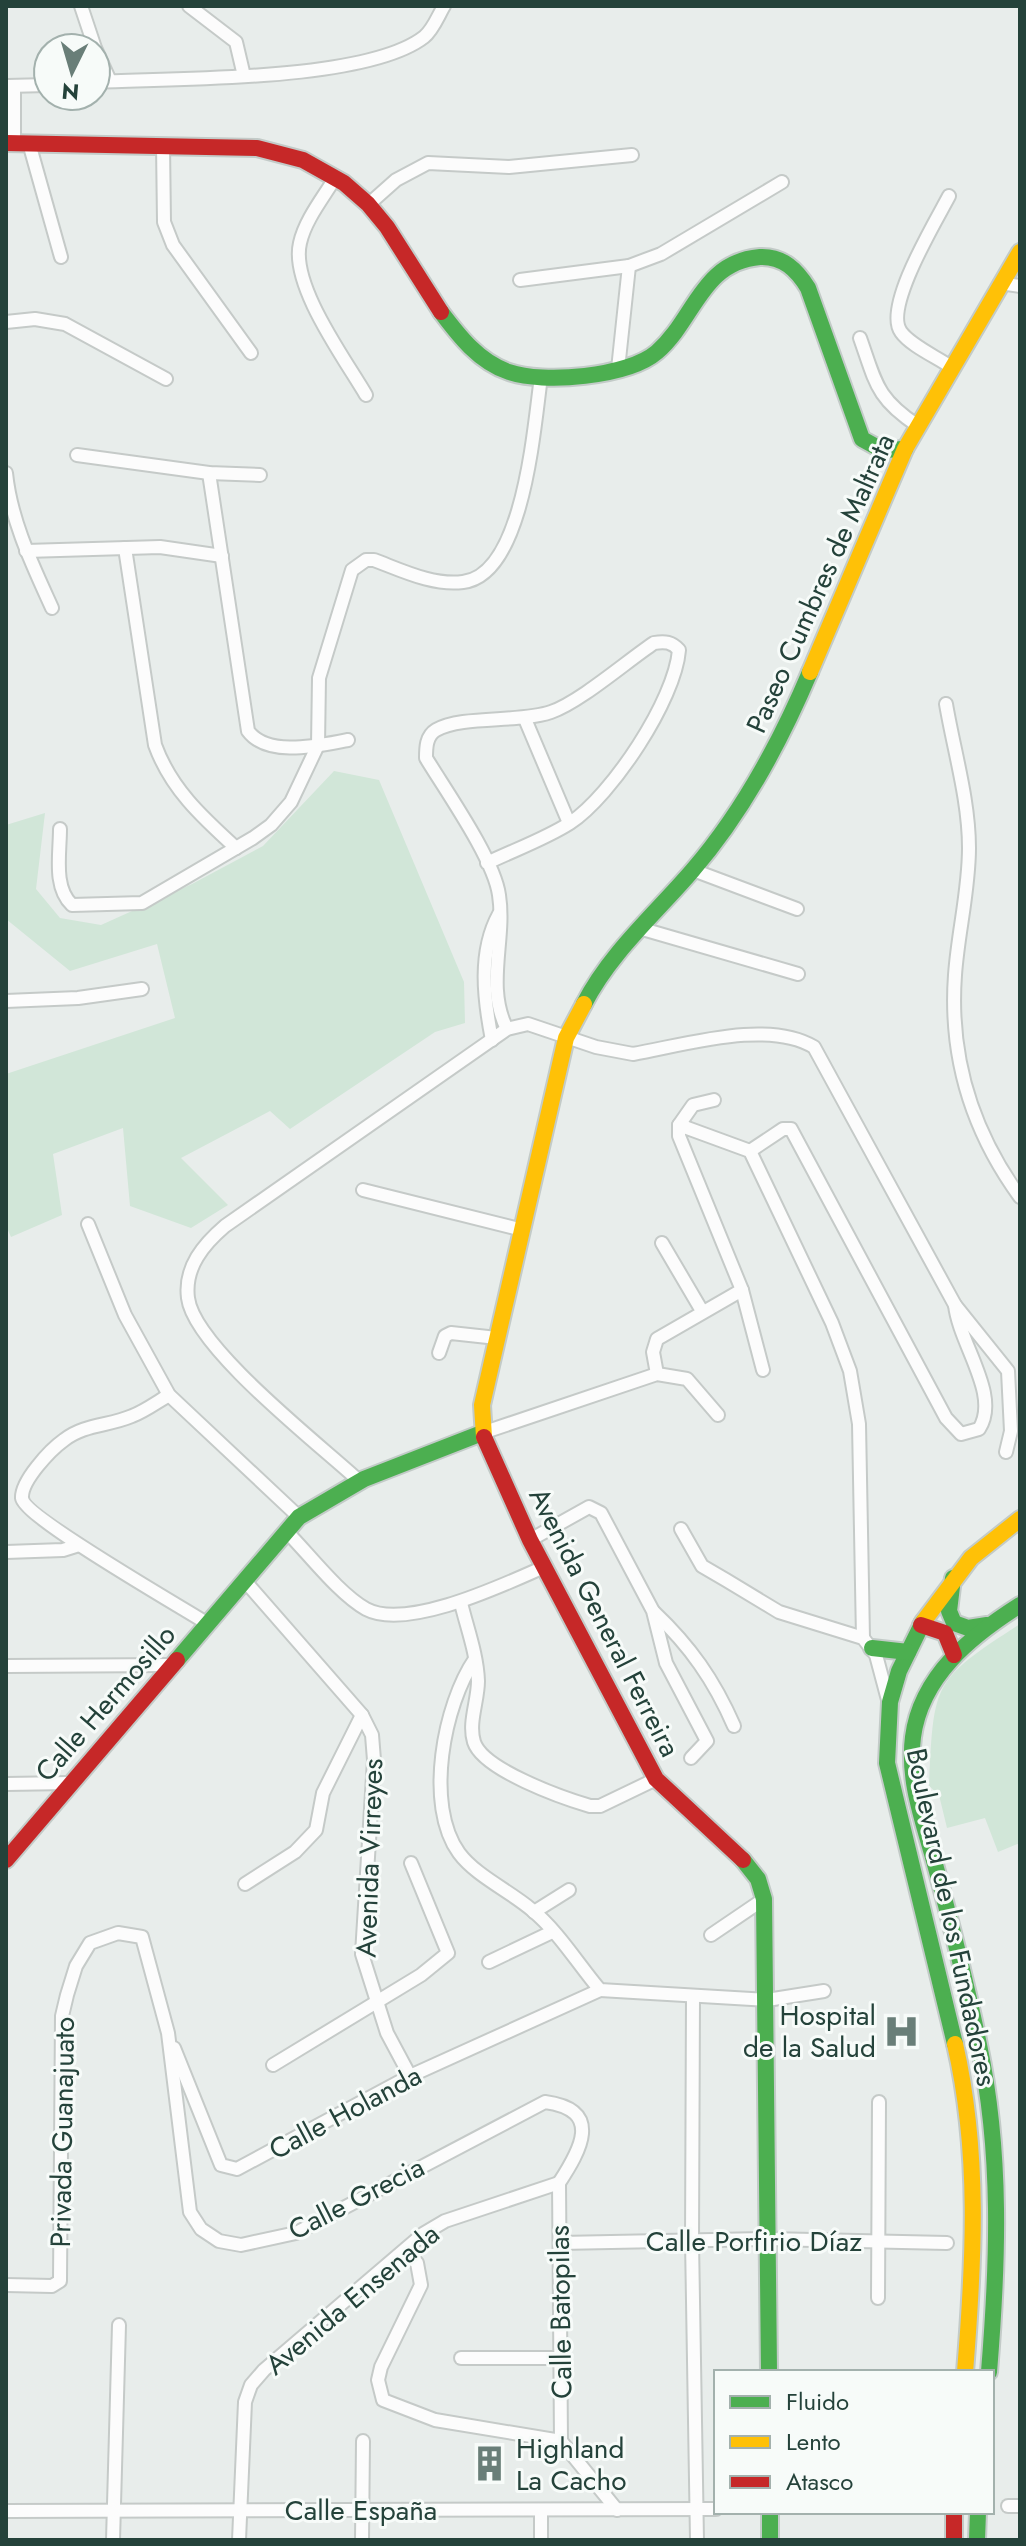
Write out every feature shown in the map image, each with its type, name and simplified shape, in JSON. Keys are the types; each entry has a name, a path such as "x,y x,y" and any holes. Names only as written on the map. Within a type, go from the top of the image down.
{"main road":[{"path":"16,143 163,145 287,152 335,178 369,204 468,345 489,366 513,376 541,377 618,369 642,362 657,352 720,268 741,257 777,256 798,272 808,288 862,439 870,448 887,453 905,449"},
{"name":"Paseo Cumbres de Maltrata","path":"482,1433 482,1405 566,1038 589,994 639,928 693,870 731,820 783,737 905,449 1020,252"},
{"name":"Calle Hermosillo","path":"6,1860 299,1517 332,1492 358,1480 482,1433"},
{"name":"Avenida General Ferreira","path":"482,1433 530,1540 656,1779 749,1866 758,1879 764,1899 767,2000 769,2370"},
{"name":"Boulevard de los Fundadores","path":"965,2370 976,2246 975,2181 962,2076 890,1778 886,1733 889,1712 908,1652 928,1608 991,1539 1020,1519"},
{"path":"953,1578 949,1611 954,1623 968,1628 991,1624"},
{"name":"Boulevard de los Fundadores","path":"989,2370 999,2247 999,2177 984,2070 913,1768 913,1738 920,1709 939,1671 991,1624 1013,1609 1020,1590"},
{"path":"921,1625 945,1633 954,1655"},
{"path":"867,1643 908,1652"},
{"path":"976,2246 999,2247"},
{"path":"770,2514 770,2540"},
{"path":"954,2514 954,2540"},
{"path":"977,2540 978,2514"}],"street":[{"path":"81,6 90,32"},
{"path":"189,6 236,42 244,76"},
{"path":"112,81 244,76 322,68 407,47 426,35 444,6"},
{"path":"32,85 10,86 16,143 61,257"},
{"path":"163,145 164,222 173,245 251,353"},
{"path":"369,204 396,180 428,163 509,167 632,155"},
{"path":"335,178 305,229 298,259 311,298 366,395"},
{"path":"520,280 629,266 661,254 782,182"},
{"path":"949,196 902,291 897,313 902,334 951,367"},
{"path":"618,369 629,266"},
{"path":"1000,283 1020,286"},
{"path":"6,322 35,319 65,324 166,379"},
{"path":"860,338 881,396 894,411 918,426"},
{"path":"60,829 60,884 62,895 72,905 142,903 271,825 291,802 318,745 319,678 325,647 352,570 366,560 374,560 428,579 461,583 473,580 491,568 507,542 516,513 531,451 541,377"},
{"path":"77,455 209,473 260,475"},
{"path":"6,473 8,494 26,551 52,608"},
{"path":"209,473 248,731 259,741 280,747 348,740"},
{"path":"26,551 160,547 222,556"},
{"path":"125,548 155,745 163,766 190,805 236,848"},
{"path":"487,863 569,823 598,800 655,720 678,670 679,650 665,641 654,643 555,711 525,719 476,722 437,729 427,742 426,758 487,863 499,894 503,928 495,980 499,1013 507,1029"},
{"path":"946,704 969,847 955,977 962,1078 973,1114 996,1164 1020,1197"},
{"path":"525,719 569,823"},
{"path":"693,870 797,909"},
{"path":"492,1040 483,983 490,929 499,914"},
{"path":"639,928 798,974"},
{"path":"6,1001 78,998 142,989"},
{"path":"358,1480 230,1363 200,1328 188,1300 187,1283 205,1244 225,1226 507,1029 528,1024 566,1038 633,1054 759,1034 800,1038 814,1047 955,1305 1008,1371 1011,1431 1006,1452"},
{"path":"678,1127 693,1105 714,1100"},
{"path":"678,1127 750,1151 832,1323 850,1371 859,1424 867,1643 886,1685 889,1712"},
{"path":"678,1127 742,1290 763,1370"},
{"path":"750,1151 783,1129 791,1129 946,1418 961,1434 979,1429 988,1410 986,1394 957,1325 955,1305"},
{"path":"363,1190 523,1230"},
{"path":"88,1224 125,1315 169,1395 299,1517"},
{"path":"662,1243 702,1311"},
{"path":"657,1374 653,1352 657,1339 742,1290"},
{"path":"439,1353 445,1336 451,1333 497,1338"},
{"path":"482,1433 657,1374 687,1379 718,1415"},
{"path":"169,1395 132,1416 80,1430 62,1441 23,1486 24,1505 79,1545 208,1624"},
{"path":"530,1540 589,1507 596,1508 653,1611 701,1663 717,1687 734,1726"},
{"path":"681,1529 702,1566 779,1612 867,1643"},
{"path":"286,1531 368,1610 385,1615 461,1603 544,1567"},
{"path":"6,1552 63,1550 79,1545"},
{"name":"Avenida Virreyes","path":"245,1581 362,1715 372,1735 374,1760 362,1954 387,2033 410,2076"},
{"path":"461,1603 475,1659 474,1742 478,1751 505,1771 590,1806 600,1806 656,1779"},
{"path":"653,1611 666,1663 707,1741 691,1758"},
{"path":"475,1659 465,1674 444,1737 442,1801 450,1836 460,1855 534,1912 600,1990 767,2000 824,1991"},
{"path":"6,1666 172,1665"},
{"path":"245,1884 295,1852 316,1830 323,1793 362,1715"},
{"path":"6,1784 69,1783"},
{"path":"273,2065 377,2003 442,1961 448,1953 411,1863"},
{"path":"534,1912 569,1890"},
{"path":"711,1935 764,1899"},
{"path":"489,1962 552,1932"},
{"name":"Privada Guanajuato","path":"6,2285 52,2286 60,2281 62,2016 76,1966 90,1943 118,1933 142,1937 168,2033"},
{"name":"Calle Holanda","path":"168,2033 221,2165 228,2170 237,2169 410,2076 600,1990"},
{"path":"693,1997 692,2241 697,2540"},
{"name":"Calle Grecia","path":"168,2033 190,2212 201,2229 219,2241 241,2245 296,2233 545,2102 559,2104 575,2113 581,2123 579,2152 559,2183"},
{"path":"878,2298 879,2102"},
{"name":"Calle Batopilas","path":"559,2183 563,2358 561,2441"},
{"name":"Avenida Ensenada","path":"239,2540 245,2402 251,2385 264,2370 423,2234 445,2221 559,2183"},
{"name":"Calle Porfirio Díaz","path":"560,2243 768,2239 947,2243"},
{"path":"405,2252 422,2273 421,2285 381,2367 378,2380 383,2400 435,2420 561,2441 617,2510"},
{"path":"113,2540 119,2325"},
{"path":"461,2358 563,2358"},
{"path":"362,2540 363,2441"},
{"name":"Calle España","path":"6,2511 714,2509"},
{"path":"541,2511 541,2540"}],"green space":[{"path":"334,771 379,780 464,982 465,1023 435,1032 290,1129 270,1111 181,1158 228,1205 191,1228 130,1206 123,1128 53,1154 62,1215 11,1237 6,1226 6,1074 175,1018 157,944 70,971 6,919 6,825 45,813 36,889 60,918 101,925 192,884 263,846"},
{"path":"1020,1624 1020,1843 998,1852 985,1818 947,1828 939,1795 929,1786 933,1725 943,1687 954,1673"}],"traffic: fast":[{"path":"441,312 479,355 498,368 524,376 585,376 626,367 644,361 657,352 724,269 740,261 760,257 776,259 794,270 808,288 862,439 882,450 905,449"},
{"path":"584,1004 620,951 692,871 728,825 773,751 810,672"},
{"path":"177,1660 299,1517 364,1479 482,1433"},
{"path":"953,1578 949,1611 954,1623 968,1628 987,1625"},
{"path":"989,2370 996,2249 992,2127 974,2023 918,1804 912,1754 918,1715 937,1677 967,1644 1020,1605"},
{"path":"923,1622 899,1671 890,1702 887,1763 955,2044"},
{"path":"872,1648 908,1652"},
{"path":"743,1860 758,1879 764,1899 769,2370"},
{"path":"770,2514 770,2540"},
{"path":"977,2540 978,2514"}],"traffic: slow":[{"path":"810,672 905,449 1020,252"},
{"path":"484,1437 482,1405 566,1038 584,1004"},
{"path":"923,1622 971,1558 1020,1519"},
{"path":"955,2044 972,2166 971,2289 965,2370"}],"traffic: jam":[{"path":"6,143 257,148 303,160 344,183 368,204 387,227 441,312"},
{"path":"484,1437 530,1540 656,1779 743,1860"},
{"path":"921,1625 945,1633 954,1655"},
{"path":"6,1860 177,1660"},
{"path":"954,2514 954,2540"}],"place":[{"name":"Hospital de la Salud","path":"902,2031"},
{"name":"Highland La Cacho","path":"490,2464"}]}
